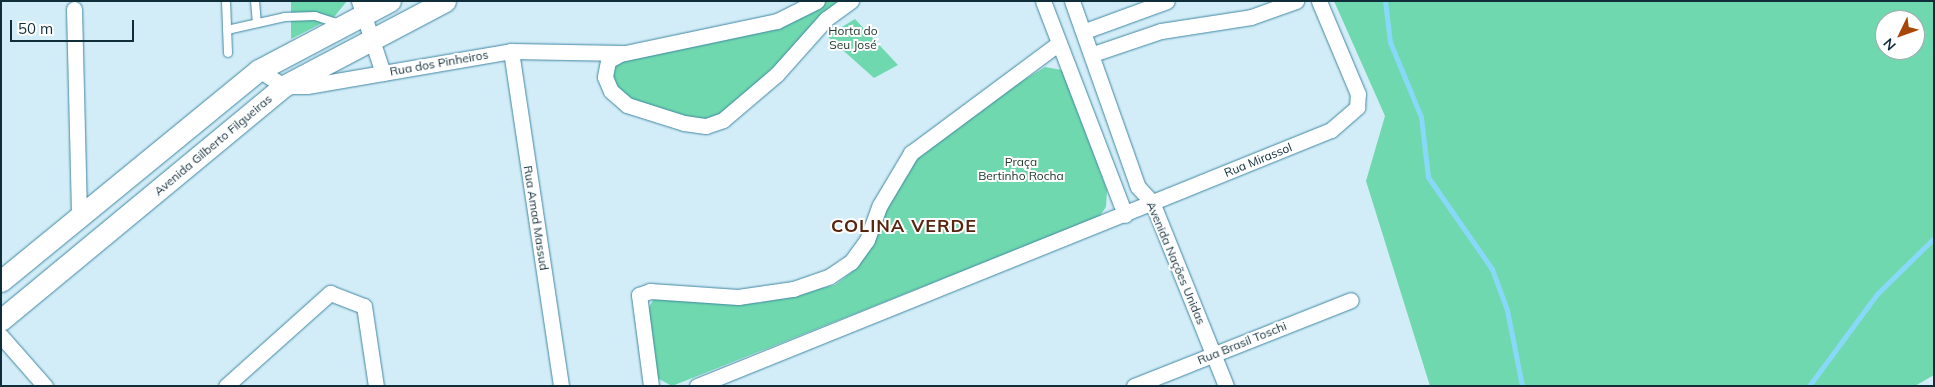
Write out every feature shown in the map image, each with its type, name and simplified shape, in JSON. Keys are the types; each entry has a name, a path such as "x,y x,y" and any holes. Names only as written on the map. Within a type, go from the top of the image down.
{"main road":[{"path":"1,281 79,215 259,70 342,25 360,9 390,1"},
{"name":"Avenida Gilberto Filgueiras","path":"4,311 284,86 445,1"}],"street":[{"name":"Rua dos Pinheiros","path":"284,86 383,73 511,51 625,53 777,21 816,1"},
{"name":"Rua dos Pinheiros","path":"625,53 608,61 605,77 611,91 627,105 684,123 706,126 723,120 777,74 826,19 851,1"},
{"path":"1043,1 1125,216"},
{"name":"Avenida Nações Unidas","path":"1072,1 1086,31 1138,187 1152,202 1226,386"},
{"path":"1086,31 1167,1"},
{"path":"1093,54 1161,31 1251,17 1296,1"},
{"name":"Rua Mirassol","path":"1152,202 1331,130 1357,107 1358,94 1319,1"},
{"path":"74,9 79,215"},
{"path":"360,9 383,73"},
{"path":"651,386 639,295 650,291 738,297 793,289 830,276 851,262 867,240 880,205 911,153 1059,43"},
{"name":"Rua Amad Massud","path":"511,51 561,386"},
{"path":"259,70 284,86"},
{"path":"697,386 1125,216 1152,202"},
{"path":"226,386 330,293 364,306 376,386"},
{"name":"Rua Brasil Toschi","path":"1134,386 1351,300"},
{"path":"1,336 45,386"}],"lane":[{"path":"226,1 228,54"},
{"path":"255,1 257,23"},
{"path":"227,30 257,23 315,16 342,25"}],"green space":[{"path":"291,1 347,1 334,17 291,39"},
{"path":"826,1 844,1 721,116 706,121 629,101 615,89 610,76 612,64 622,58 801,14"},
{"path":"1334,1 1934,1 1934,375 1915,386 1430,386 1366,181 1385,116"},
{"name":"Horta do Seu José","path":"855,19 898,65 874,78 827,36"},
{"name":"Praça Bertinho Rocha","path":"1045,67 1062,70 1107,190 1106,207 1099,217 672,386 657,378 647,311 653,300 671,296 759,303 835,285 857,268 874,243 894,186 918,156 960,119"}],"waterway":[{"path":"1385,1 1390,42 1421,117 1428,177 1492,269 1507,310 1522,386"},
{"path":"1809,386 1877,294 1934,238"}],"district":[{"name":"COLINA VERDE","path":"904,226"}]}
